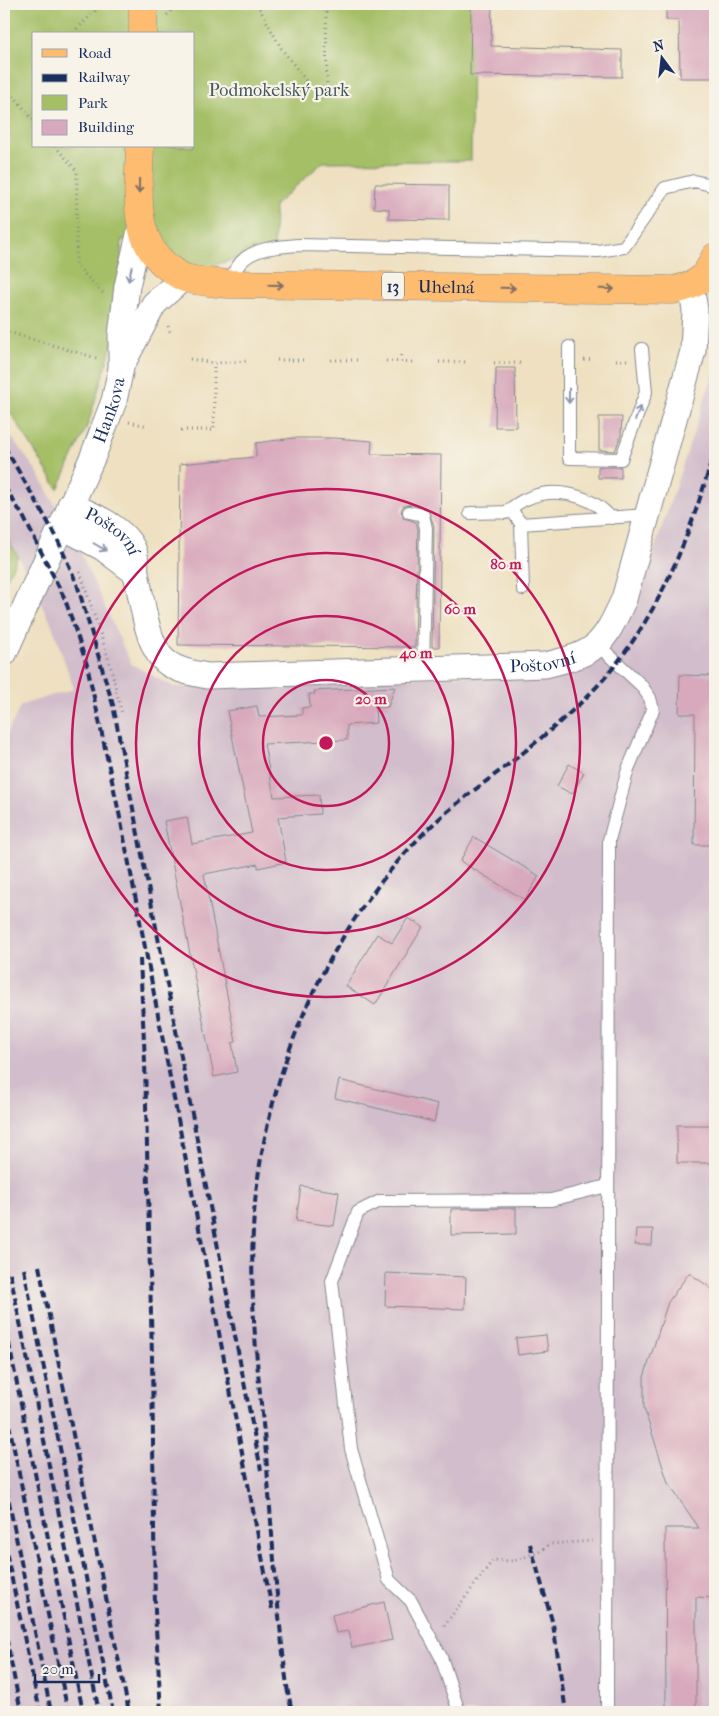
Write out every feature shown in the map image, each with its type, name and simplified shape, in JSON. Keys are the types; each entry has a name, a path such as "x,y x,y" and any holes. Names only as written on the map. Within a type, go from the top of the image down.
{"main road":[{"path":"144,32 155,9"},
{"name":"Hankova","path":"140,148 139,206 141,226"},
{"name":"Uhelná","path":"141,226 149,249 163,264 183,278 227,284 673,290 691,287"},
{"path":"691,287 705,276 715,257"}],"street":[{"name":"Hankova","path":"4,654 108,418 112,364 121,335 127,286 141,226"},
{"path":"112,364 154,304 183,278"},
{"name":"Poštovní","path":"65,515 90,514 127,540 134,552 136,573 151,639 162,659 179,669 207,676 423,669 545,664 587,653 598,645 608,632 624,598 693,351 695,310 691,287"}],"lane":[{"path":"227,284 243,260 266,248 274,247 298,245 598,251 624,247 665,188 694,180 715,186"},
{"path":"569,348 569,458 621,459 646,392 642,349"},
{"path":"504,512 525,499 561,494 582,496 602,507 611,518"},
{"path":"409,512 423,515 426,528 423,669"},
{"path":"470,513 513,512 521,524 523,589"},
{"path":"521,524 647,515"},
{"path":"598,645 641,685 650,698 653,710 628,769 609,840 607,1712"},
{"path":"458,1712 441,1657 433,1641 411,1601 389,1580 351,1449 332,1281 358,1212 380,1201 551,1200 607,1186"}],"path":[{"path":"76,32 76,29 102,4"},
{"path":"155,9 177,4"},
{"path":"257,4 281,48 320,98 327,97 326,4"},
{"path":"4,84 32,119"},
{"path":"57,148 77,171 76,265 106,295"},
{"path":"62,148 62,154"},
{"path":"4,331 112,364"},
{"path":"400,361 401,354"},
{"path":"190,359 214,363 249,361"},
{"path":"583,360 594,359"},
{"path":"277,360 304,360"},
{"path":"331,360 358,360"},
{"path":"616,360 629,360"},
{"path":"386,361 412,362"},
{"path":"439,362 465,362"},
{"path":"181,430 214,430 214,363"},
{"path":"494,363 521,363"},
{"path":"129,422 148,426"},
{"path":"80,572 109,660 122,714"},
{"path":"433,1641 493,1560 514,1561 541,1551 550,1544 607,1540"}],"shaded area":[{"path":"715,369 715,1712 4,1712 4,740 21,705 74,689 52,625 18,556 4,533 4,427 38,473 80,552 131,664 174,687 555,672 597,659 636,604"}],"green space":[{"name":"Podmokelský park","path":"4,4 472,4 471,161 323,162 275,205 274,247 202,269 122,239 117,328 88,424 58,489 9,410 4,405"},
{"path":"4,533 18,556 4,584"}],"building":[{"path":"471,4 492,4 491,46 622,50 622,77 470,75"},
{"path":"666,4 713,4 713,78 680,78 679,20 666,20"},
{"path":"375,184 449,185 449,220 389,219 389,209 374,208"},
{"path":"496,368 515,368 516,427 495,427"},
{"path":"599,417 622,417 621,435 615,451 599,450"},
{"path":"294,438 334,438 372,441 371,454 441,455 439,647 432,647 434,526 428,509 410,504 403,506 401,511 404,518 416,522 418,529 415,647 178,645 180,464 256,457 256,443"},
{"path":"598,467 621,467 621,478 598,478"},
{"path":"680,675 715,676 715,845 694,845 695,714 679,714"},
{"path":"395,687 388,707 375,707 376,723 347,725 347,740 264,744 274,797 319,795 320,814 278,817 286,862 258,868 258,864 204,874 236,1042 232,1043 237,1072 214,1077 164,821 187,817 192,844 252,833 227,711 257,706 259,717 302,715 302,708 310,707 309,694 315,694 314,691"},
{"path":"569,764 584,773 572,794 557,786"},
{"path":"474,837 539,876 525,900 460,861"},
{"path":"408,918 423,927 375,1005 346,986 377,934 392,943"},
{"path":"339,1080 438,1104 434,1122 335,1098"},
{"path":"677,1125 715,1125 715,1163 677,1163"},
{"path":"301,1186 339,1192 334,1226 296,1221"},
{"path":"516,1208 516,1234 451,1235 451,1209"},
{"path":"636,1229 653,1229 652,1245 635,1245"},
{"path":"386,1273 466,1277 465,1309 385,1306"},
{"path":"689,1273 715,1291 715,1598 696,1597 696,1712 666,1712 665,1528 699,1528 668,1483 644,1408 644,1377 668,1302"},
{"path":"546,1335 548,1351 518,1355 516,1338"},
{"path":"384,1602 392,1640 352,1648 349,1631 336,1633 332,1615"}],"railway":[{"path":"4,446 56,536 77,584 113,705 261,1470"},
{"path":"288,1693 278,1603 257,1360 252,1265 255,1202 262,1150 289,1050 309,1002 332,956 359,912 390,870 437,821 524,752 575,708 620,659 637,635 665,585 688,532 715,449"},
{"path":"4,486 23,516 65,599 87,665 121,822 272,1609"},
{"path":"140,959 145,1062 152,1357 155,1611 161,1712"},
{"path":"39,1266 129,1712"},
{"path":"24,1269 113,1712"},
{"path":"10,1273 99,1712"},
{"path":"4,1319 83,1712"},
{"path":"4,1400 68,1712"},
{"path":"4,1477 51,1712"},
{"path":"4,1542 40,1712"},
{"path":"530,1544 553,1624 566,1712"},
{"path":"4,1626 21,1712"},
{"path":"287,1687 292,1712"}]}
